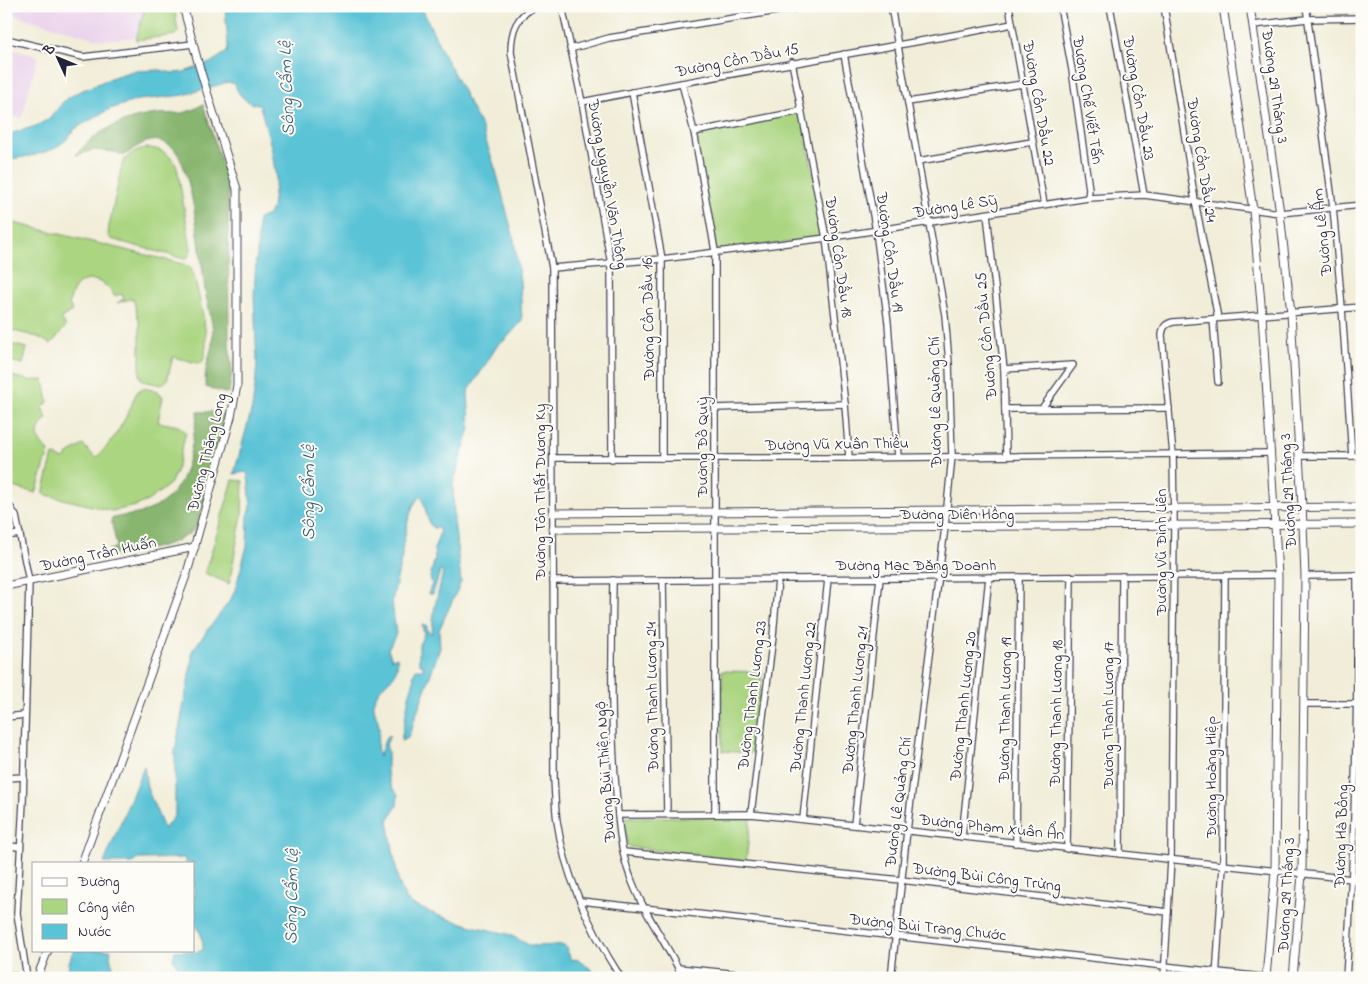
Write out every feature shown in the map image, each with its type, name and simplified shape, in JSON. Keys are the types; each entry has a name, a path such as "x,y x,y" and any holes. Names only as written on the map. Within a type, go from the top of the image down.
{"street":[{"name":"Đường Thăng Long","path":"82,862 187,573 231,417 238,375 236,358 237,189 199,66 183,6"},
{"name":"Đường Tôn Thất Dương Kỵ","path":"537,6 530,9 517,22 511,37 511,52 552,268 554,779 556,813 567,863 581,901 595,934 621,978"},
{"name":"Đường Nguyễn Văn Thông","path":"562,6 582,102 611,264 612,459"},
{"path":"570,50 608,38 809,6"},
{"name":"Đường Lê Quảng Chí","path":"890,6 945,315 949,363 952,456 945,526 906,831 891,978"},
{"name":"Đường Cồn Dầu 22","path":"1009,6 1044,204"},
{"name":"Đường Chế Viết Tấn","path":"1060,6 1072,70 1089,189 1088,198"},
{"name":"Đường Cồn Dầu 23","path":"1110,6 1144,195"},
{"name":"Đường Cồn Dầu 24","path":"1164,6 1215,318 1218,382"},
{"name":"Đường 29 Tháng 3","path":"1223,6 1253,210 1262,315 1278,575 1275,871 1266,977"},
{"name":"Đường 29 Tháng 3","path":"1250,6 1280,213 1291,313 1302,508 1305,576 1302,874 1293,978"},
{"name":"Đường Lê Ấm","path":"1306,6 1334,208 1352,456"},
{"path":"1253,25 1307,19 1362,18 1360,6"},
{"name":"Đường Cồn Dầu 15","path":"582,102 792,62 897,46 1012,24"},
{"path":"6,39 82,57 193,44"},
{"name":"Đường Cồn Dầu 19","path":"844,54 876,231 888,322 898,457"},
{"name":"Đường Cồn Dầu 18","path":"792,62 826,238 845,404 849,458"},
{"name":"Đường Đỗ Quỳ","path":"682,83 694,132 715,251 715,814"},
{"path":"908,102 1022,84"},
{"name":"Đường Cồn Dầu 16","path":"632,92 662,259 662,458"},
{"path":"694,132 802,111"},
{"path":"918,161 1032,142"},
{"name":"Đường Lê Sỹ","path":"552,268 662,259 826,238 1088,198 1144,195 1280,213 1362,205"},
{"name":"Đường Cồn Dầu 25","path":"987,214 1004,368 1006,456"},
{"name":"Đường Vũ Đình Liên","path":"1164,978 1171,860 1174,508 1173,455 1162,335 1163,328 1167,323 1173,322 1362,307"},
{"path":"1004,368 1073,365 1042,408"},
{"path":"715,408 845,404"},
{"path":"1005,409 1169,408"},
{"name":"Đường Vũ Xuân Thiều","path":"552,458 849,458 1271,453"},
{"path":"1299,456 1362,456"},
{"path":"6,505 11,508 16,516 29,581 24,777 17,913 27,978"},
{"name":"Đường Diên Hồng","path":"553,513 1362,507"},
{"name":"Đường Diên Hồng","path":"553,529 1362,524"},
{"path":"6,536 20,534"},
{"name":"Đường Trần Huấn","path":"6,586 195,547"},
{"name":"Đường Mạc Đăng Doanh","path":"553,580 938,579 1278,575"},
{"path":"1305,576 1359,575"},
{"name":"Đường Hà Bồng","path":"1346,978 1353,879 1360,704 1359,575"},
{"name":"Đường Thanh Lương 17","path":"1120,854 1122,576"},
{"name":"Đường Hoàng Hiệp","path":"1216,975 1223,866 1225,576"},
{"name":"Đường Thanh Lương 20","path":"962,837 990,577"},
{"name":"Đường Thanh Lương 19","path":"1016,843 1019,577"},
{"name":"Đường Thanh Lương 18","path":"1067,849 1071,577"},
{"name":"Đường Thanh Lương 22","path":"803,819 828,578"},
{"name":"Đường Thanh Lương 21","path":"854,825 880,578"},
{"name":"Đường Thanh Lương 23","path":"751,814 773,636 778,579"},
{"name":"Đường Bùi Thiện Ngộ","path":"612,580 611,690 613,758 618,815 624,852 629,875 643,908 683,978"},
{"name":"Đường Thanh Lương 24","path":"662,580 667,814"},
{"path":"1304,704 1360,704"},
{"path":"6,717 25,715"},
{"path":"6,778 24,777"},
{"name":"Đường Phạm Xuân Ẩn","path":"618,815 751,814 1362,880"},
{"path":"6,846 20,847"},
{"name":"Đường Bùi Công Trừng","path":"624,852 901,880 1168,912"},
{"name":"Đường Bùi Trang Chước","path":"581,901 1165,966 1216,975 1272,978"},
{"path":"37,978 47,952"},
{"path":"678,968 780,978"},
{"path":"6,974 19,978"}],"shaded area":[{"path":"6,6 145,6 136,37 102,40 6,13"},
{"path":"6,48 38,56 22,118 6,114"}],"green space":[{"path":"145,6 174,6 178,32 175,35 136,40"},
{"path":"203,104 228,188 229,342 232,372 229,392 225,393 206,387 205,374 213,341 213,329 205,290 195,213 185,171 179,156 171,146 158,141 146,142 123,156 116,152 93,150 76,155 93,138 113,126 135,118 185,112"},
{"path":"801,111 826,238 715,251 694,132"},
{"path":"146,148 156,149 164,153 177,167 191,249 188,258 185,259 111,239 108,236 122,165 132,153"},
{"path":"6,221 190,267 194,275 206,333 205,356 201,364 173,357 167,380 162,385 143,381 140,376 140,325 133,298 117,303 124,299 122,294 114,296 107,286 91,280 80,283 75,288 69,303 72,311 61,318 66,326 51,344 38,337 6,329"},
{"path":"6,343 27,348 23,364 6,360"},
{"path":"6,375 34,381 44,380 48,402 42,408 47,418 40,426 38,435 41,443 49,451 36,493 6,485"},
{"path":"143,388 158,391 163,397 158,422 178,426 186,432 176,472 170,484 149,500 136,506 112,511 43,494 53,455 62,459 66,458 68,454 83,445 96,458 116,434 131,407 136,393"},
{"path":"198,412 217,413 227,419 197,527 178,540 168,544 145,550 111,555 109,550 117,547 111,519 141,513 157,506 169,497 178,486 189,458"},
{"path":"233,480 243,481 242,515 229,584 205,573"},
{"path":"722,671 762,672 753,753 722,751"},
{"path":"627,817 751,817 746,861 630,847 627,844 624,820"}],"water":[{"name":"Sông Cẩm Lệ","path":"225,6 421,6 481,126 496,171 514,239 520,281 522,321 505,340 499,343 468,392 470,428 453,484 454,520 461,582 439,630 440,648 408,738 401,741 409,696 414,680 413,675 416,669 424,669 423,665 419,663 419,645 424,634 422,625 427,626 427,631 432,633 434,611 443,572 440,571 433,594 428,594 432,584 430,577 435,558 434,549 440,532 438,528 433,528 429,523 422,497 419,497 413,506 408,521 392,601 396,634 388,649 392,659 397,657 396,671 374,700 379,726 378,752 379,757 386,737 390,735 386,745 388,750 387,771 390,784 398,795 397,806 388,820 398,880 405,898 413,905 437,915 472,926 508,934 531,946 561,945 566,947 571,960 578,959 592,970 597,978 185,978 173,959 175,952 196,952 203,950 201,935 195,924 195,862 185,862 185,858 104,862 144,766 147,788 164,829 175,815 175,751 192,660 192,651 231,599 247,546 248,516 251,508 248,474 245,472 234,474 252,408 255,386 257,364 254,296 258,219 268,215 272,208 276,177 271,146 260,106 244,98 239,94 235,84 228,82 184,95 138,100 110,109 76,128 66,140 54,149 35,155 6,160 6,135 36,126 49,119 64,101 76,93 116,76 133,71 160,70 172,73 184,72 210,63 227,52"},
{"path":"72,952 111,952 116,978 67,978"}]}
